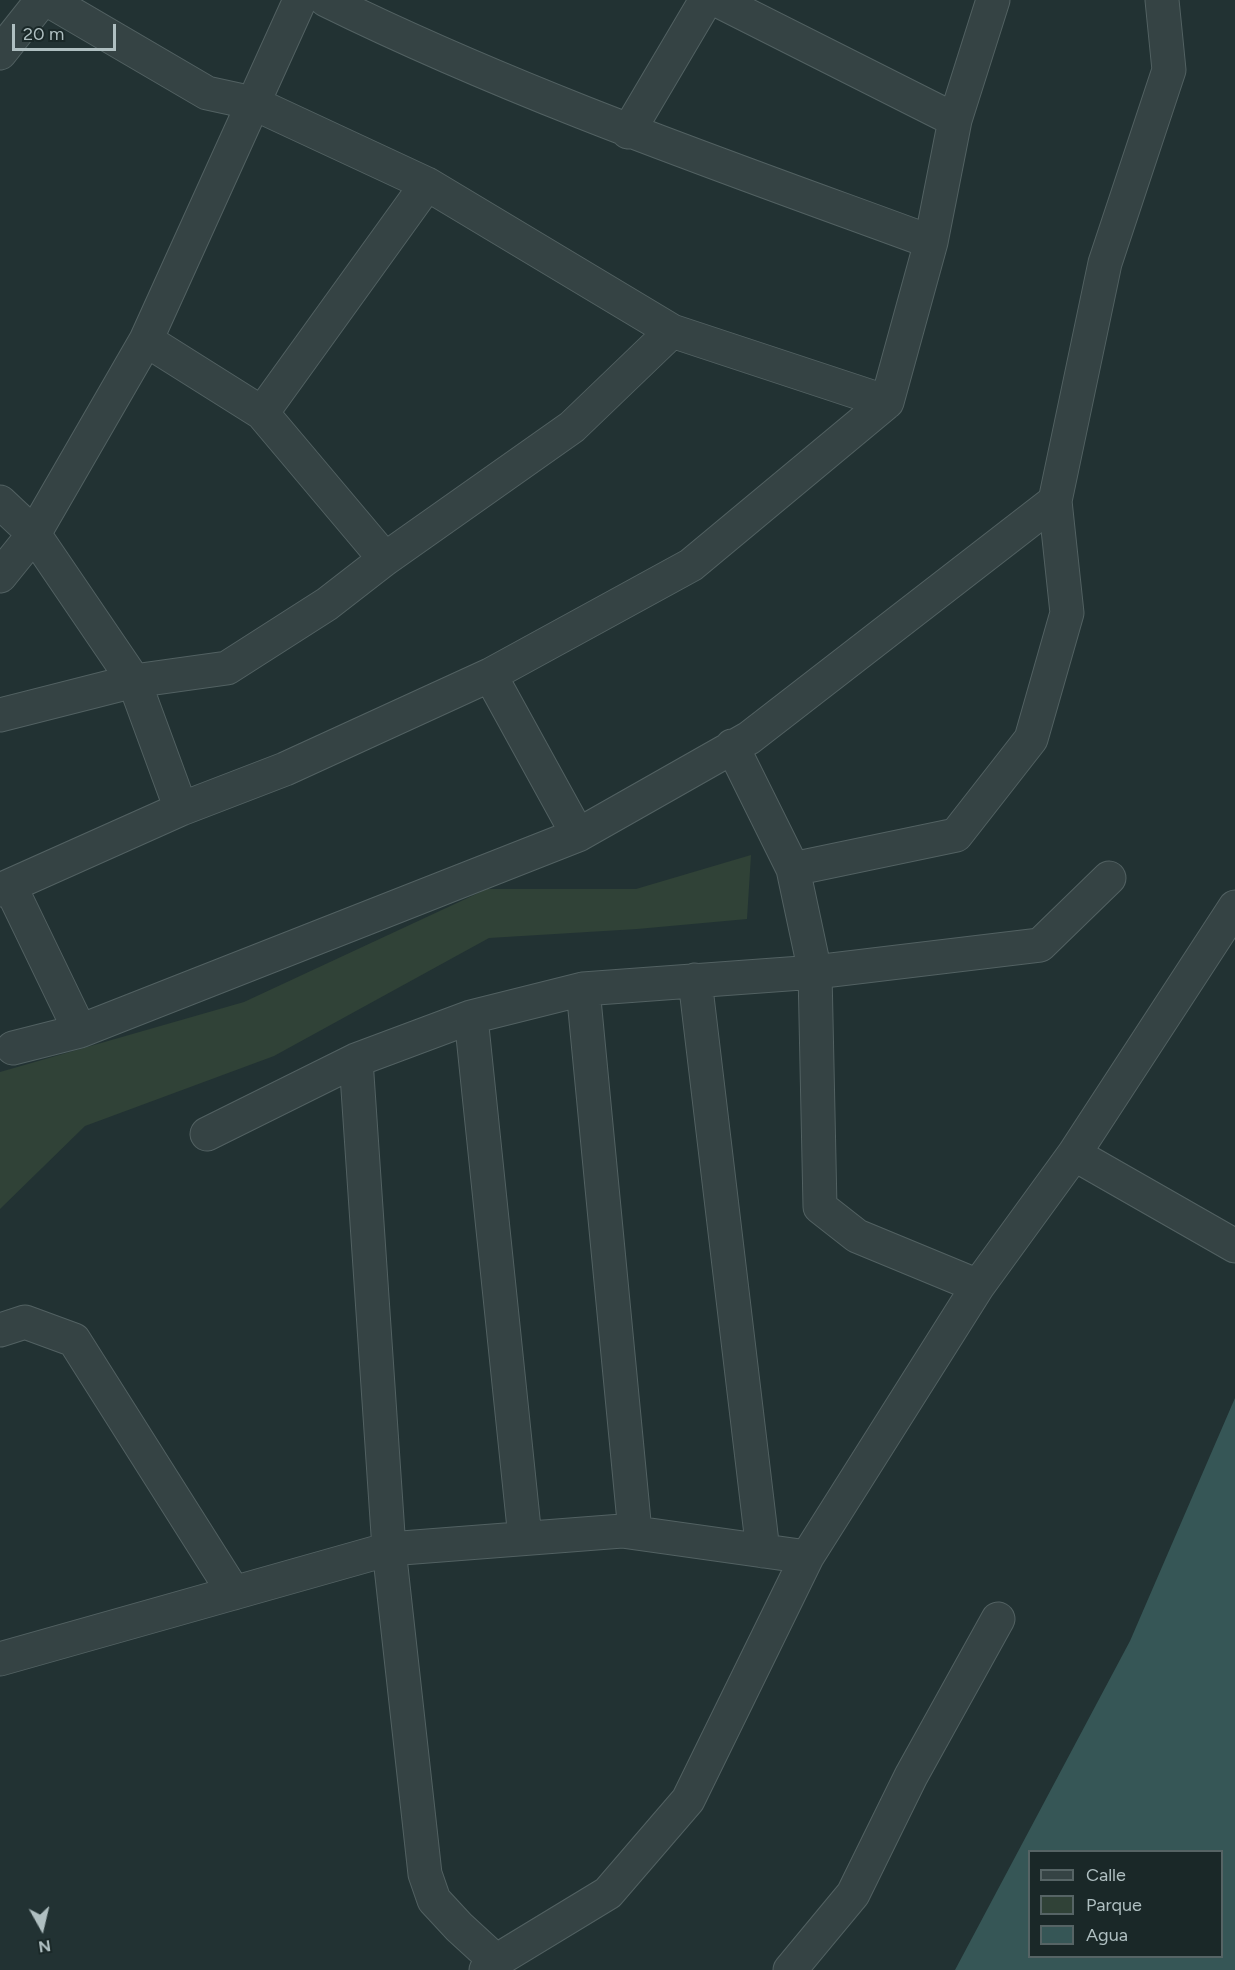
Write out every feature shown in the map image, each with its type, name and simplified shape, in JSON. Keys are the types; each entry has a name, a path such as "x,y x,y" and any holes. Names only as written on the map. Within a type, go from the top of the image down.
{"street":[{"path":"0,53 42,0"},
{"path":"48,0 207,93 253,103 427,184 672,331 887,402"},
{"path":"0,576 34,534 146,340 300,0"},
{"path":"326,0 407,40 628,132 931,242"},
{"path":"628,132 706,0"},
{"path":"717,0 955,120"},
{"path":"80,1031 5,888 181,809 285,769 490,675 691,565 887,402 931,242 955,120 993,0"},
{"path":"793,869 956,835 1031,739 1067,613 1055,501 1104,263 1169,70 1161,0"},
{"path":"262,413 427,184"},
{"path":"0,715 134,681 227,668 327,604 385,559 572,427 672,331"},
{"path":"146,340 262,413 385,559"},
{"path":"13,1048 80,1031 578,835 758,731 1055,501"},
{"path":"0,502 34,534 134,681 181,809"},
{"path":"490,675 578,835"},
{"path":"732,746 793,869 814,972 820,1208 858,1236 978,1286"},
{"path":"207,1134 356,1060 471,1017 583,989 814,972 1040,945 1109,878"},
{"path":"356,1060 389,1549 425,1874 434,1900 491,1965 608,1893 688,1800 807,1557 978,1286 1074,1154 1235,907"},
{"path":"695,980 764,1551"},
{"path":"583,989 635,1532"},
{"path":"471,1017 525,1538"},
{"path":"1074,1154 1234,1246"},
{"path":"0,1330 25,1322 74,1340 234,1593"},
{"path":"0,1659 389,1549 622,1531 807,1557"},
{"path":"790,1970 853,1894 911,1776 998,1619"}],"green space":[{"path":"751,855 747,919 637,929 489,938 274,1056 85,1126 0,1209 0,1072 244,1002 487,889 636,889"}],"water":[{"path":"1235,1398 1235,1970 955,1970 1130,1641"}]}
